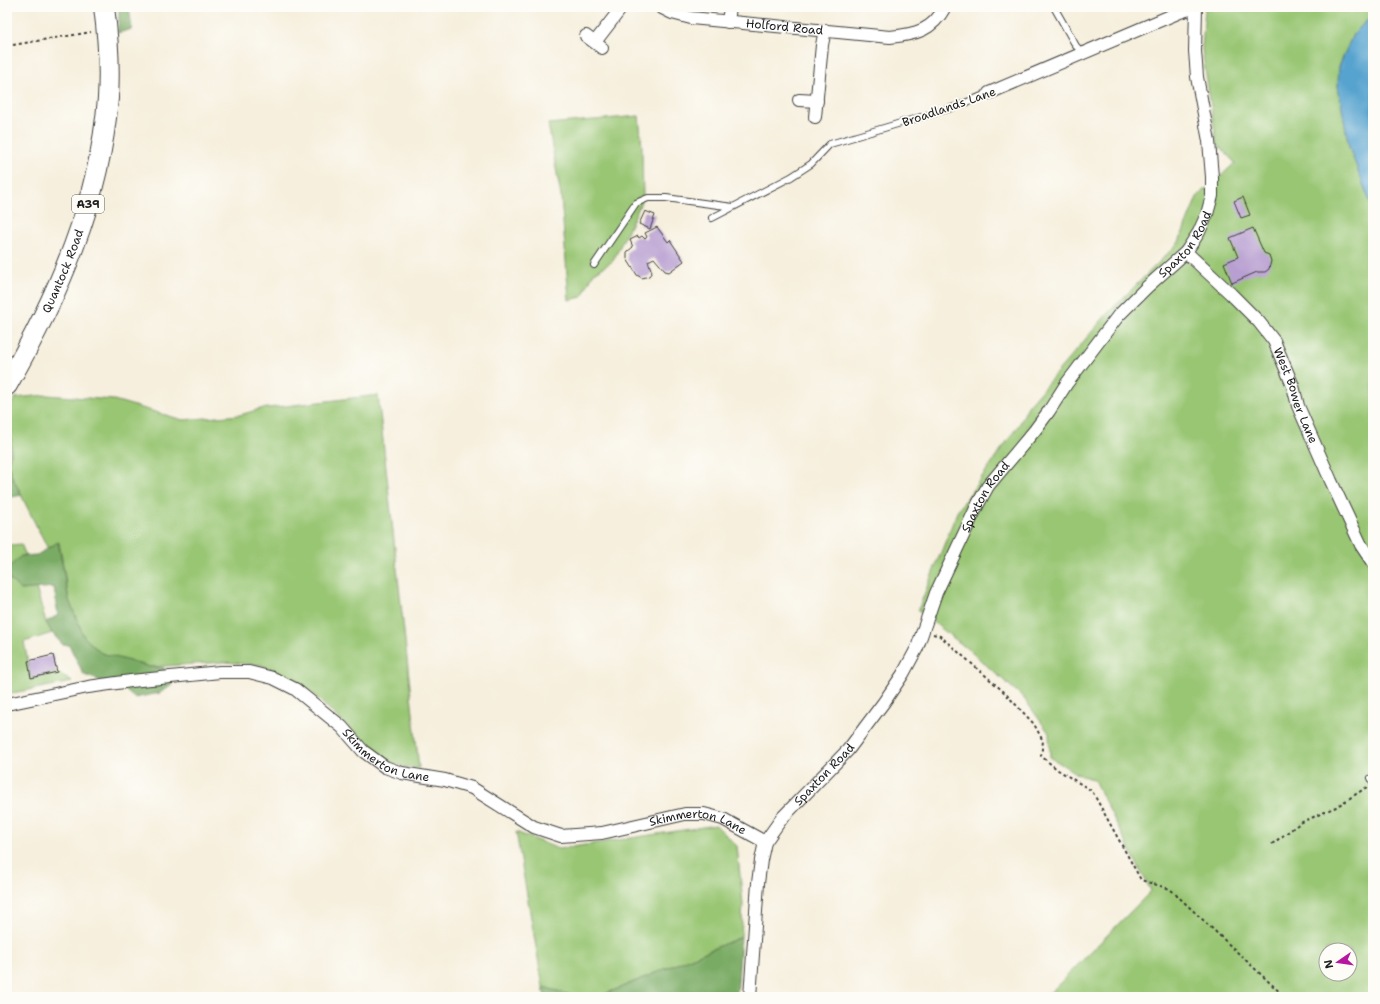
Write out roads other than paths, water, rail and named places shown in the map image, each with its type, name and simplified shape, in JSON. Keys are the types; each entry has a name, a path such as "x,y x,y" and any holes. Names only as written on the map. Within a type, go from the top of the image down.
{"main road":[{"name":"Quantock Road","path":"7,385 24,355 61,279 92,194 102,142 108,97 109,53 104,7"}],"street":[{"path":"594,42 622,7"},
{"name":"Holford Road","path":"660,7 691,18 890,37 911,35 931,25 940,16 945,7"},
{"path":"728,22 730,7"},
{"name":"Broadlands Lane","path":"989,93 1180,12 1196,7"},
{"name":"Spaxton Road","path":"750,997 758,883 765,842 782,818 848,750 903,674 917,648 936,593 988,486 1035,430 1067,383 1118,316 1147,287 1186,252 1199,232 1207,214 1212,196 1212,177 1209,141 1194,51 1196,7"},
{"path":"815,117 822,45 825,30"},
{"path":"799,100 817,101"},
{"name":"West Bower Lane","path":"1186,252 1259,322 1274,341 1293,386 1298,406 1330,481 1361,545 1373,563"},
{"name":"Skimmerton Lane","path":"7,704 88,687 132,681 220,672 250,672 273,678 295,688 342,727 364,752 385,767 402,773 445,780 472,788 534,828 561,836 602,833 685,814 704,814 723,819 765,842"}],"lane":[{"path":"1054,7 1076,46 1083,53"},
{"name":"Broadlands Lane","path":"712,218 791,178 811,164 830,144 958,106 989,93"},
{"path":"594,265 636,203 648,198 666,198 734,207"},
{"path":"1373,777 1371,778 1373,783"}],"water":[{"path":"1373,15 1373,210 1349,147 1338,86 1339,67 1353,34"}]}
